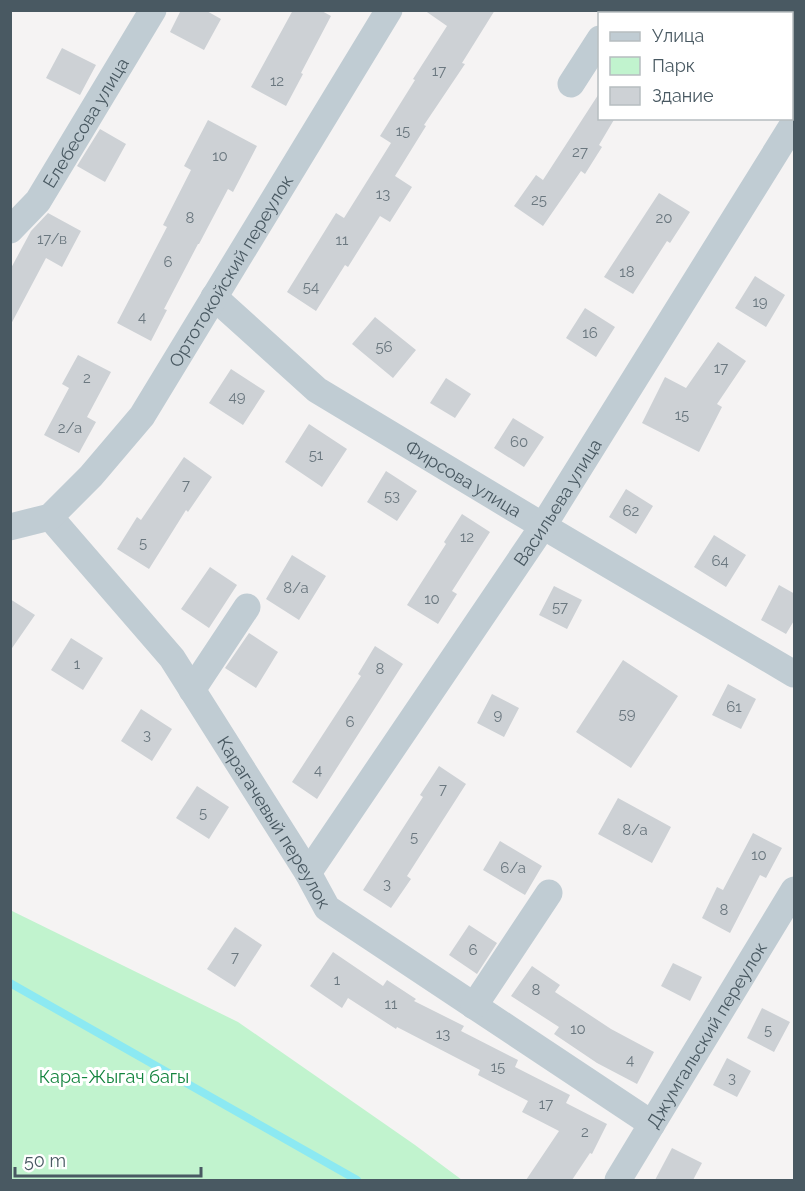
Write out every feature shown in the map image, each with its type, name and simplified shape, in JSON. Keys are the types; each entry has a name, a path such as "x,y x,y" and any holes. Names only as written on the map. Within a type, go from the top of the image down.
{"street":[{"name":"Елебесова улица","path":"10,230 38,201 153,10"},
{"name":"Ортотокойский переулок","path":"50,517 91,476 142,416 389,10"},
{"path":"571,84 598,42"},
{"name":"Васильева улица","path":"308,873 543,526 795,123"},
{"name":"Фирсова улица","path":"214,297 317,390 795,674"},
{"path":"10,527 50,517"},
{"name":"Карагачевый переулок","path":"50,517 172,658 308,873 327,908 652,1124"},
{"path":"192,690 248,607"},
{"name":"Джумгальский переулок","path":"618,1180 795,890"},
{"path":"474,1006 549,893"}],"green space":[{"name":"Кара-Жыгач багы","path":"10,910 238,1022 462,1180 11,1180"}],"building":[{"path":"181,10 205,10 221,19 204,50 170,32"},
{"path":"293,10 320,10 331,16 286,106 251,87"},
{"path":"424,10 495,10 462,63 465,64 424,125 426,126 395,176 412,187 390,222 380,216 348,267 345,265 316,311 287,292 336,213 344,218 391,143 380,136 447,26"},
{"path":"62,48 96,65 80,95 46,78"},
{"path":"598,95 598,120 614,120 599,145 602,147 585,174 581,171 543,226 514,206 536,175 543,180"},
{"path":"208,120 257,146 233,192 228,189 198,244 164,309 167,310 151,341 117,323 167,227 163,225 191,170 184,166"},
{"path":"100,129 126,144 105,182 77,166"},
{"path":"659,193 690,212 670,243 667,241 633,294 604,277"},
{"path":"48,213 81,231 62,267 46,258 10,326 10,270 31,231"},
{"path":"755,276 785,295 766,327 735,308"},
{"path":"585,308 615,327 596,357 566,338"},
{"path":"375,317 416,350 393,378 352,344"},
{"path":"718,342 746,361 717,404 722,407 699,452 642,423 665,377 686,388"},
{"path":"78,355 111,372 87,417 96,422 79,453 44,435 69,388 62,384"},
{"path":"231,369 265,391 243,425 209,403"},
{"path":"446,378 471,394 455,418 430,403"},
{"path":"513,418 544,437 524,467 494,448"},
{"path":"309,424 347,449 322,487 285,462"},
{"path":"184,457 212,477 188,512 186,510 149,569 117,549 137,517 141,520"},
{"path":"386,471 417,491 397,521 367,502"},
{"path":"626,489 653,506 636,534 609,517"},
{"path":"462,514 490,532 452,591 457,594 438,624 407,605 446,544 444,542"},
{"path":"714,535 746,555 726,587 694,567"},
{"path":"292,555 326,576 299,620 266,599"},
{"path":"210,567 237,585 209,628 181,609"},
{"path":"779,585 795,594 795,619 786,634 761,620"},
{"path":"554,586 582,600 567,629 539,615"},
{"path":"10,599 35,615 10,651"},
{"path":"249,633 278,652 256,688 225,668"},
{"path":"71,638 103,658 83,690 51,670"},
{"path":"375,646 403,664 317,799 292,782 361,676 358,674"},
{"path":"623,660 678,696 631,768 576,732"},
{"path":"728,684 756,699 741,729 712,715"},
{"path":"492,694 519,708 504,737 477,723"},
{"path":"141,709 172,729 152,761 121,741"},
{"path":"439,766 466,784 407,876 411,879 391,908 363,890 423,797 420,795"},
{"path":"197,786 229,807 209,839 176,818"},
{"path":"618,798 671,827 652,863 598,834"},
{"path":"753,833 782,848 766,878 760,875 730,933 702,918 717,887 723,890"},
{"path":"500,841 542,866 525,895 483,870"},
{"path":"469,925 497,943 477,974 449,955"},
{"path":"235,927 262,945 235,987 207,969"},
{"path":"333,952 383,986 387,980 416,999 414,1001 464,1026 461,1031 518,1060 515,1067 570,1095 566,1103 607,1124 592,1154 590,1153 572,1180 526,1180 559,1131 522,1112 528,1101 478,1075 480,1070 397,1027 396,1029 348,998 342,1008 310,986"},
{"path":"673,963 702,977 690,1001 661,986"},
{"path":"532,966 560,985 555,992 611,1029 654,1052 637,1084 597,1063 554,1034 559,1027 511,996"},
{"path":"762,1008 790,1022 774,1052 747,1038"},
{"path":"727,1058 751,1071 737,1097 713,1085"},
{"path":"672,1148 702,1163 693,1180 655,1180"}],"waterway":[{"path":"10,983 357,1180"}]}
